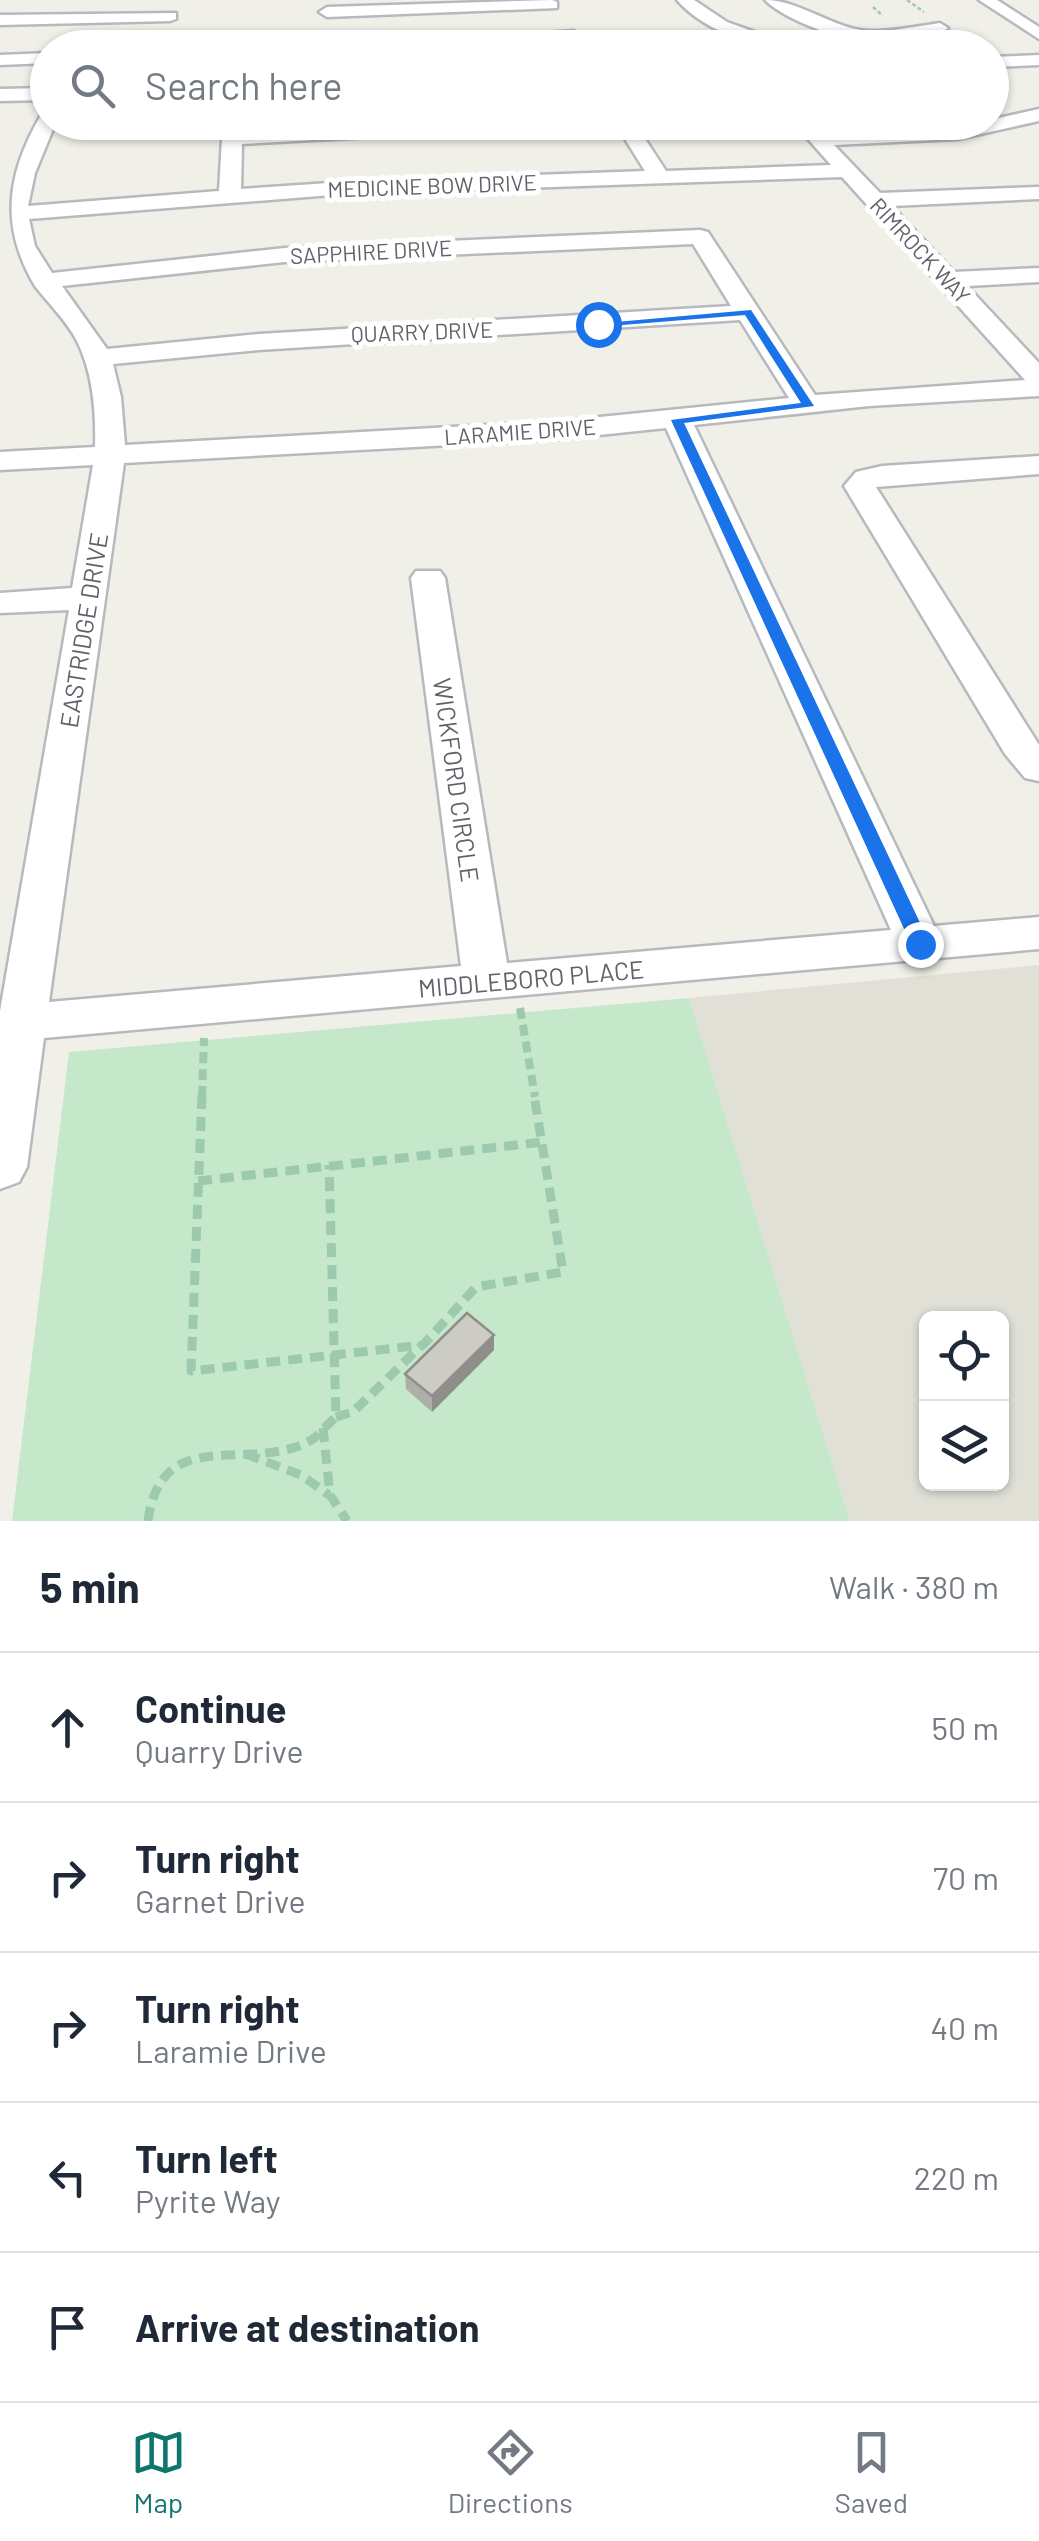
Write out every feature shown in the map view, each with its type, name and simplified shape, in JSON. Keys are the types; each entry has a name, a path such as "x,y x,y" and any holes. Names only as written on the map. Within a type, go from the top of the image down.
{"street":[{"path":"685,0 717,25 733,30"},
{"path":"773,0 794,14 849,30"},
{"path":"987,0 1039,34"},
{"path":"327,12 551,2 570,30"},
{"path":"0,20 170,16"},
{"path":"922,30 940,28"},
{"path":"0,60 30,59"},
{"path":"1009,61 1039,60"},
{"path":"0,95 30,94"},
{"path":"1009,121 1039,116"},
{"path":"230,195 232,140"},
{"path":"635,140 658,177"},
{"name":"RIMROCK WAY","path":"818,140 1039,378"},
{"name":"EASTRIDGE DRIVE","path":"0,1167 110,455 106,388 97,358 70,310 44,281 22,244 16,156"},
{"name":"MEDICINE BOW DRIVE","path":"18,212 230,195 847,171"},
{"path":"874,200 1039,193"},
{"name":"SAPPHIRE DRIVE","path":"44,281 285,254 700,237 748,312"},
{"path":"948,280 1039,275"},
{"path":"748,312 808,406"},
{"name":"QUARRY DRIVE","path":"97,358 296,337 598,324 748,312"},
{"name":"LARAMIE DRIVE","path":"0,461 677,420 1039,388"},
{"path":"677,420 920,944"},
{"path":"1039,465 882,475 860,486 1025,754 1039,769"},
{"name":"WICKFORD CIRCLE","path":"428,578 503,994"},
{"path":"0,602 88,598"},
{"name":"MIDDLEBORO PLACE","path":"22,1022 503,994 1039,933"}],"path":[{"path":"148,1521 149,1497 162,1477 182,1463 204,1456 277,1450 310,1442 336,1416 353,1412 476,1288 564,1272 543,1142 503,994"},
{"path":"204,1034 191,1371 423,1344"},
{"path":"198,1181 543,1142"},
{"path":"329,1166 336,1416"},
{"path":"322,1426 330,1496"},
{"path":"240,1452 301,1475 330,1496 347,1521"}],"shaded area":[{"path":"1039,965 1039,1521 850,1521 689,998"}],"green space":[{"path":"689,998 850,1521 12,1521 69,1052"}],"building":[{"path":"467,1313 494,1335 432,1396 405,1374"}],"route":[{"path":"598,324 748,312 808,406 677,420 920,944"}]}
